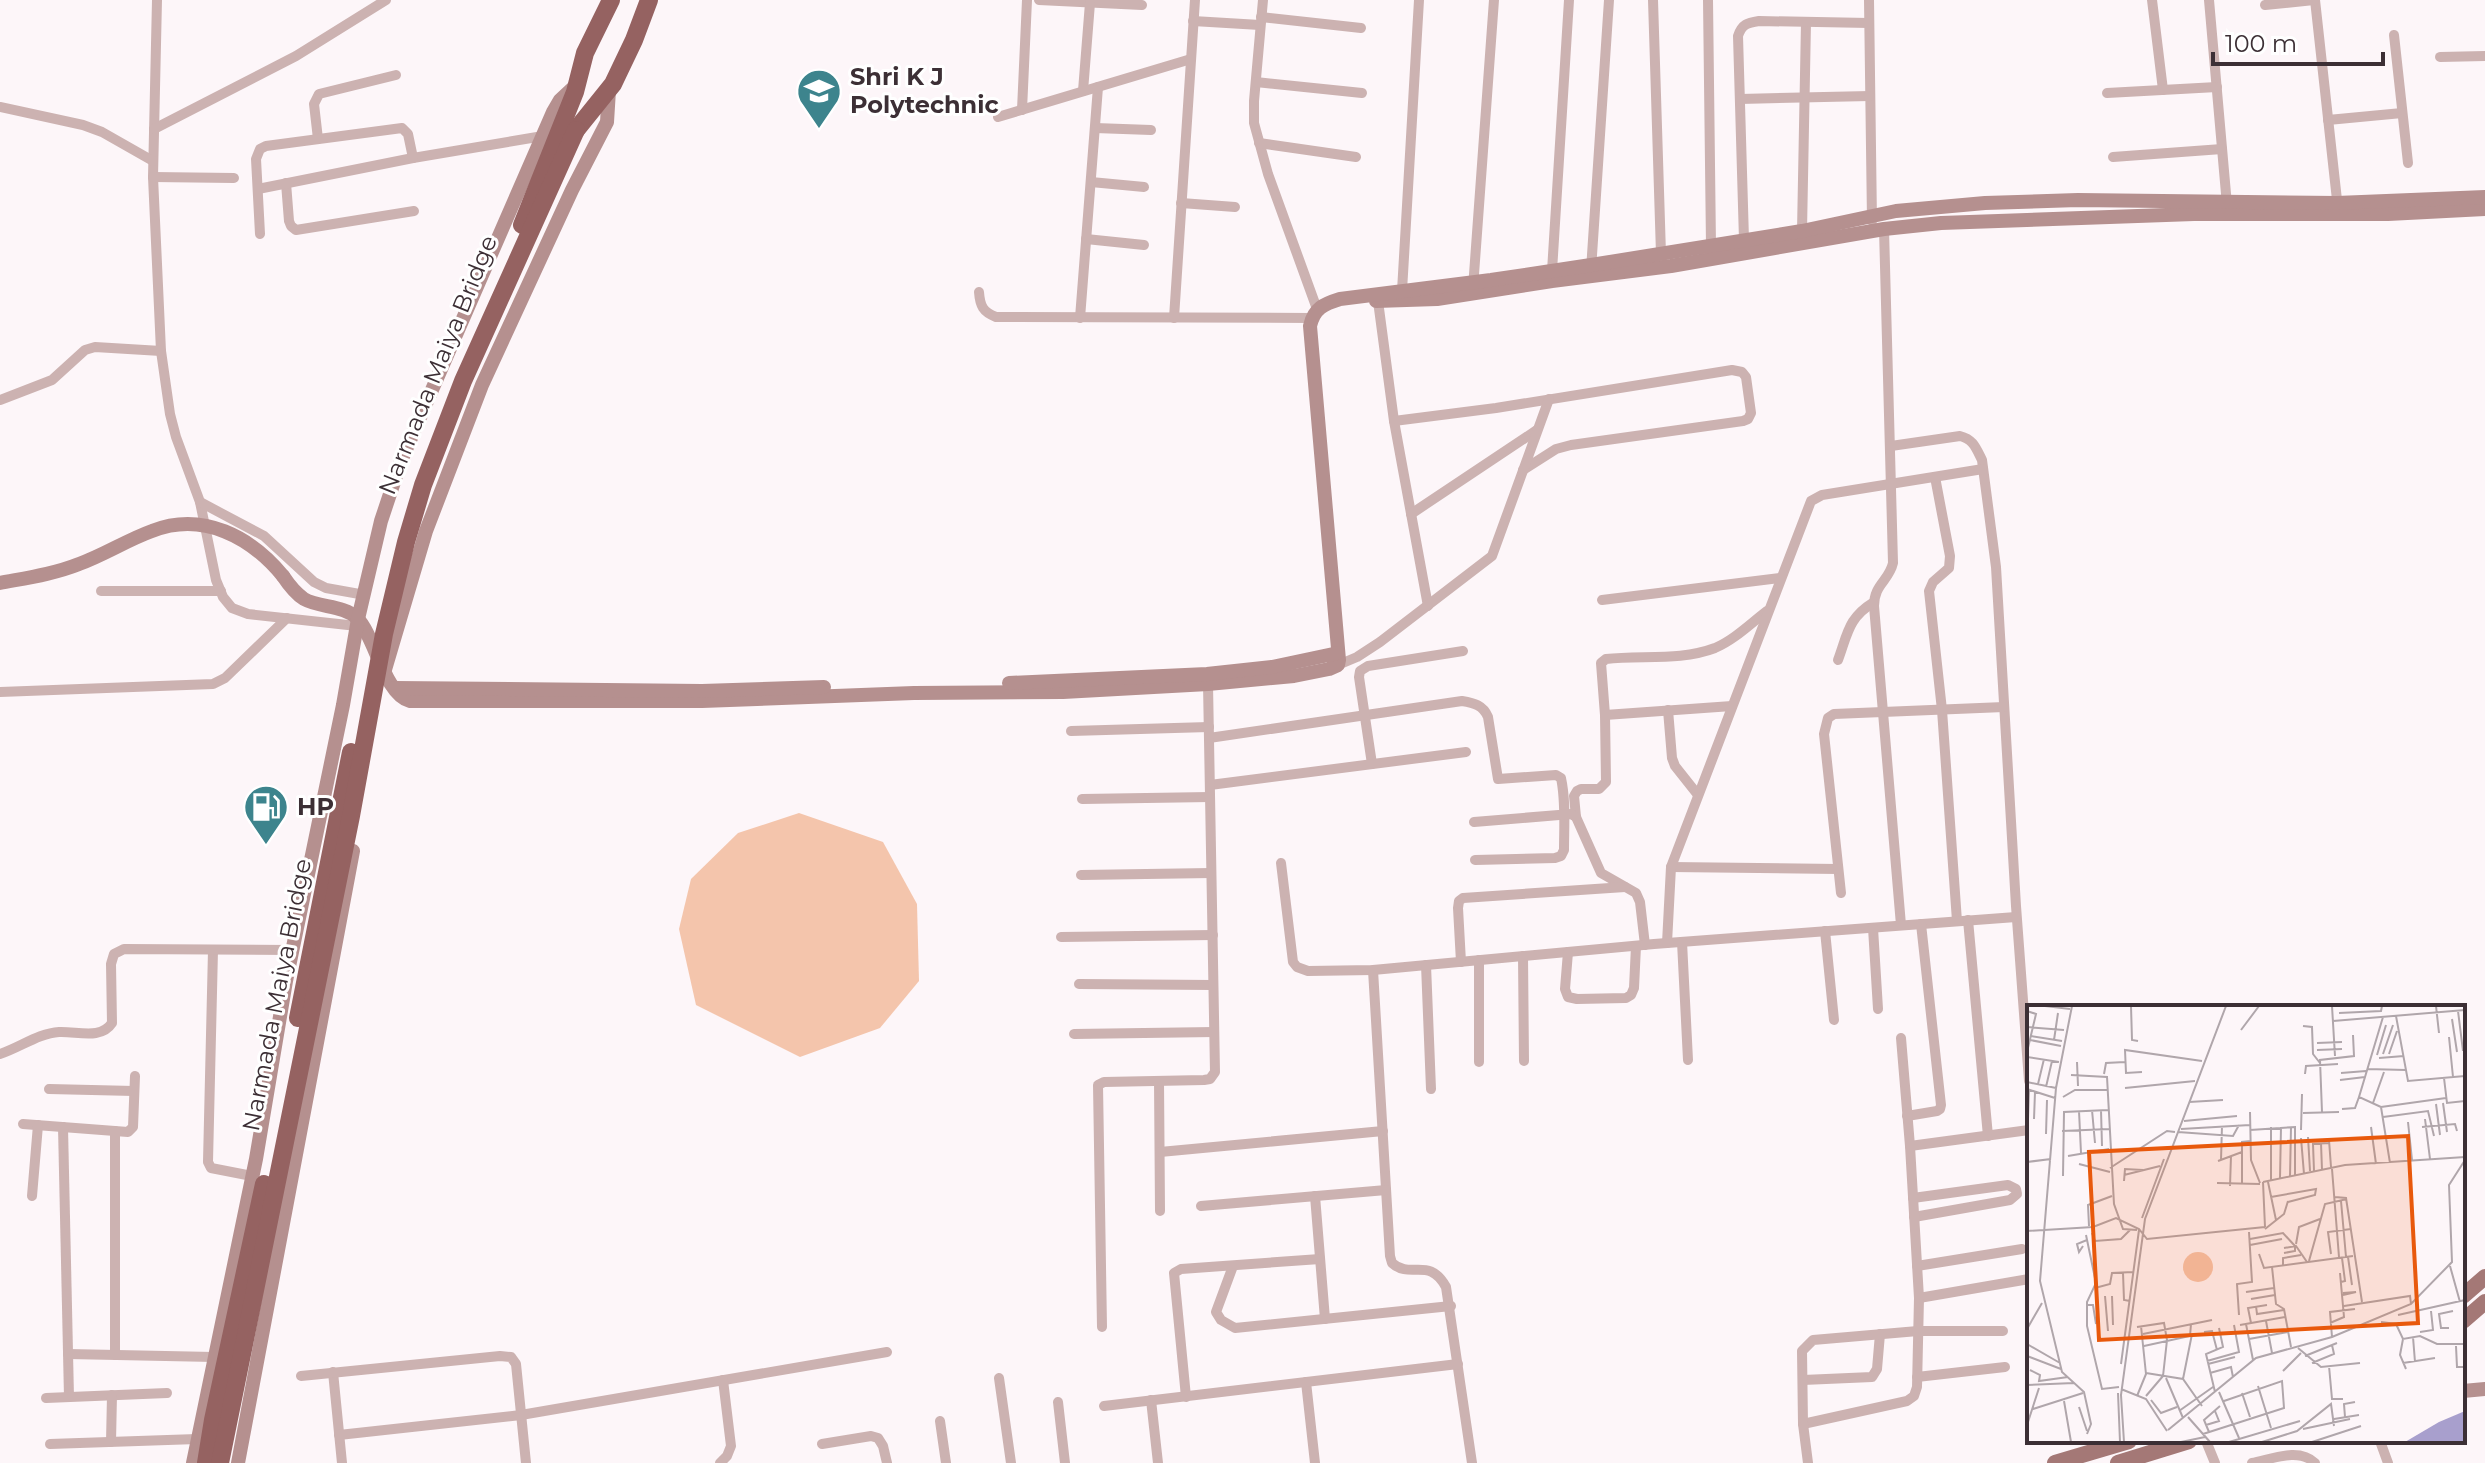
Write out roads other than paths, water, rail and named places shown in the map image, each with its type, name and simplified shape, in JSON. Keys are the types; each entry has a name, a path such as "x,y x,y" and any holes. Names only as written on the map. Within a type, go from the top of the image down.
{"highway":[{"path":"220,1463 351,816 384,634 406,542 423,485 463,381 570,126 585,53 611,0"},
{"path":"570,126 609,90 634,40 649,0"},
{"name":"Narmada Maiya Bridge","path":"206,1463 283,1098 376,625 402,516 456,370 570,126"}],"main road":[{"path":"193,1463 252,1176 292,950 381,521 401,461 543,136 560,100 577,85"},
{"path":"238,1463 314,1065 384,672 426,531 482,385 572,190 607,122 609,90"},
{"path":"2338,209 2485,197"},
{"path":"1340,299 1437,299 1552,271 1671,266 1876,225 1896,211 2000,202 2078,200 2227,209 2485,209"},
{"path":"0,583 78,565 154,530 180,524 226,532 252,545 268,558 294,591 306,600 347,611 358,623 402,699 410,701 702,701 914,693 1063,692 1294,676 1329,669 1338,659 1310,326 1315,313 1340,299 1402,291 1473,288 1591,270 1744,240 1876,225"},
{"path":"395,688 702,691 1063,681 1207,674 1338,659"},
{"path":"2465,1294 2485,1277"},
{"path":"2465,1319 2485,1302"},
{"path":"2465,1391 2485,1389"},
{"path":"2055,1463 2122,1443"},
{"path":"2118,1463 2183,1443"}],"street":[{"path":"157,0 153,177 161,351 170,414 200,502 216,580 232,608 248,614 358,623"},
{"path":"154,129 296,56 386,0"},
{"path":"1022,110 1027,0"},
{"path":"1039,0 1142,5"},
{"path":"1174,318 1195,0"},
{"path":"979,292 980,305 986,313 996,317 1174,318 1315,313 1254,123 1263,0"},
{"path":"1402,291 1419,0"},
{"path":"1473,288 1494,0"},
{"path":"1552,271 1569,0"},
{"path":"1591,270 1609,0"},
{"path":"1653,0 1661,254"},
{"path":"1708,0 1711,246"},
{"path":"1869,0 1870,96 1891,446 1893,563 1890,574 1874,594 1874,602 1901,925"},
{"path":"2152,0 2163,90"},
{"path":"2209,0 2227,209"},
{"path":"2265,5 2315,0 2338,209"},
{"path":"1083,91 1090,3"},
{"path":"1193,21 1261,21 1361,28"},
{"path":"1744,240 1738,36 1741,27 1759,21 1869,23"},
{"path":"1802,231 1806,22"},
{"path":"2394,35 2408,163"},
{"path":"2440,57 2485,56"},
{"path":"998,117 1191,59"},
{"path":"318,139 314,104 319,94 396,75"},
{"path":"1256,82 1362,93"},
{"path":"1080,318 1098,87"},
{"path":"2107,93 2217,87"},
{"path":"1740,99 1870,96"},
{"path":"0,107 83,125 102,132 153,161"},
{"path":"2328,120 2402,113"},
{"path":"260,234 256,159 260,149 266,146 402,128 408,134 413,158"},
{"path":"1095,128 1151,130"},
{"path":"258,189 543,136"},
{"path":"1259,143 1356,157"},
{"path":"2113,157 2222,149"},
{"path":"153,177 234,178"},
{"path":"1091,182 1144,187"},
{"path":"286,183 289,221 296,230 414,211"},
{"path":"1181,203 1235,207"},
{"path":"1086,239 1144,245"},
{"path":"1378,301 1394,421 1428,606"},
{"path":"0,400 52,380 85,350 95,347 161,351"},
{"path":"1394,421 1738,370 1746,377 1751,413 1748,419 1571,445 1556,449 1523,470"},
{"path":"1338,659 1357,657 1380,642 1492,556 1549,399"},
{"path":"1411,514 1537,430"},
{"path":"1891,446 1960,436 1968,438 1976,446 1983,469 1996,567 2027,1056"},
{"path":"1667,943 1671,867 1811,501 1822,495 1983,469"},
{"path":"1935,477 1950,556 1949,568 1933,582 1929,591 1962,921 1988,1136"},
{"path":"200,502 264,536 314,582 326,588 365,595"},
{"path":"1602,600 1780,578"},
{"path":"101,591 221,591"},
{"path":"1838,660 1852,621 1859,611 1874,602"},
{"path":"1568,952 1565,989 1568,997 1626,998 1631,995 1641,945 1640,902 1636,893 1601,873 1576,817 1574,796 1581,789 1599,789 1606,782 1601,663 1606,659 1696,653 1716,647 1738,635 1769,609"},
{"path":"0,692 213,684 225,678 287,618"},
{"path":"1372,764 1360,671 1368,666 1463,651"},
{"path":"1102,1327 1098,1085 1104,1082 1210,1079 1215,1072 1208,684"},
{"path":"1071,731 1209,732 1462,701 1475,704 1485,709 1488,717 1498,779 1556,775 1561,778 1564,814 1564,850 1561,856 1475,860"},
{"path":"1605,715 1732,706"},
{"path":"1841,893 1824,734 1828,718 1834,714 2004,707"},
{"path":"1668,710 1672,758 1698,795"},
{"path":"1210,785 1466,752"},
{"path":"1082,799 1210,797"},
{"path":"1474,822 1564,814 1576,817"},
{"path":"1281,863 1293,962 1308,971 1373,970 1641,945 2016,917"},
{"path":"1671,867 1838,869"},
{"path":"1081,875 1211,873"},
{"path":"1461,962 1458,908 1463,898 1627,887"},
{"path":"1907,1116 1937,1111 1941,1105 1921,924"},
{"path":"1873,928 1878,1009"},
{"path":"1825,931 1834,1020"},
{"path":"1061,937 1213,935"},
{"path":"1682,942 1688,1060"},
{"path":"0,1054 57,1032 99,1033 108,1030 112,1023 111,964 114,954 124,949 292,950"},
{"path":"213,950 208,1162 211,1168 219,1172 252,1176"},
{"path":"1523,956 1524,1061"},
{"path":"1479,960 1479,1062"},
{"path":"1426,965 1431,1089"},
{"path":"1373,970 1392,1263 1400,1269 1429,1269 1436,1272 1446,1287 1472,1463"},
{"path":"1079,984 1213,985"},
{"path":"1074,1034 1214,1032"},
{"path":"1803,1424 1907,1401 1914,1396 1919,1298 1901,1038"},
{"path":"23,1124 128,1132 133,1127 135,1076"},
{"path":"1159,1081 1160,1211"},
{"path":"49,1089 134,1091"},
{"path":"32,1196 38,1125"},
{"path":"63,1127 69,1397"},
{"path":"1910,1146 2027,1130"},
{"path":"115,1131 115,1355"},
{"path":"1160,1152 1383,1131"},
{"path":"1913,1198 2008,1185 2016,1189 2017,1194 2010,1200 1914,1217"},
{"path":"1201,1206 1386,1190"},
{"path":"1315,1196 1325,1319"},
{"path":"1917,1266 2022,1249"},
{"path":"1186,1397 1174,1273 1181,1269 1320,1259"},
{"path":"1233,1266 1216,1312 1221,1320 1243,1329 1451,1306"},
{"path":"1919,1298 2027,1279"},
{"path":"1808,1463 1803,1424 1802,1351 1813,1340 1918,1331 2003,1331"},
{"path":"1803,1380 1872,1377 1877,1369 1880,1334"},
{"path":"339,1435 521,1415 887,1352"},
{"path":"68,1354 214,1357"},
{"path":"301,1376 511,1357 516,1364 526,1463"},
{"path":"1104,1406 1458,1364"},
{"path":"1917,1377 2005,1367"},
{"path":"333,1372 342,1463"},
{"path":"999,1378 1011,1463"},
{"path":"723,1380 731,1446 724,1461"},
{"path":"1306,1382 1315,1463"},
{"path":"46,1398 167,1393"},
{"path":"111,1442 112,1395"},
{"path":"1151,1400 1158,1463"},
{"path":"1058,1402 1065,1463"},
{"path":"940,1421 946,1463"},
{"path":"822,1444 871,1436 878,1438 887,1463"},
{"path":"50,1444 197,1439"},
{"path":"2207,1443 2213,1463"},
{"path":"2381,1443 2388,1463"},
{"path":"2252,1463 2298,1454 2307,1456 2315,1463"}],"place":[{"name":"Shri K J Polytechnic","path":"819,130"},
{"name":"HP","path":"266,846"}]}
